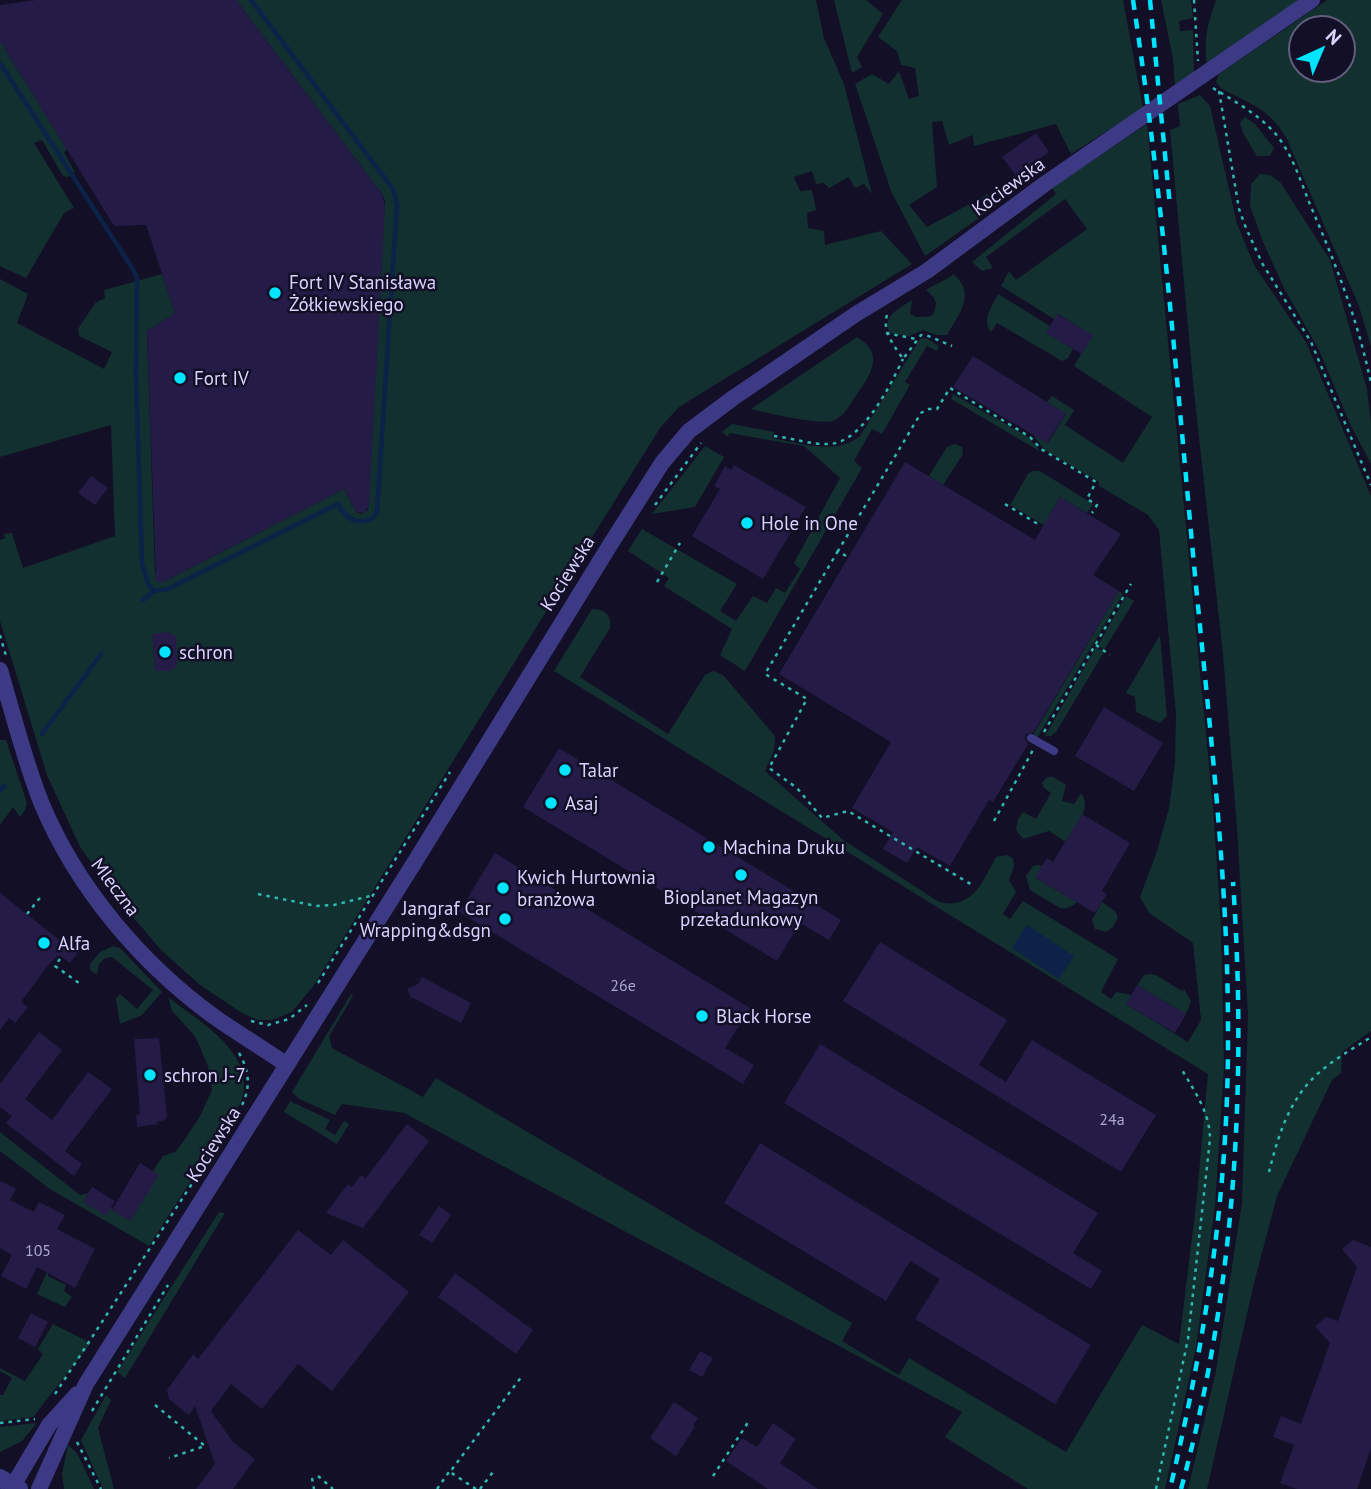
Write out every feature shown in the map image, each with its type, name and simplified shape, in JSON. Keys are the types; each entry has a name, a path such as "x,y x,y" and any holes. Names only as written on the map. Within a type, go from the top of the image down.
{"street":[{"name":"Kociewska","path":"39,1489 86,1384 398,889 610,545 663,463 689,431 739,393 856,314 927,271 1010,209 1312,0"},
{"name":"Mleczna","path":"4,665 41,803 72,862 101,906 144,954 186,993 215,1017 287,1065"},
{"name":"Kociewska","path":"11,1485 49,1425 86,1384"}],"lane":[{"path":"1035,740 1054,751"}],"path":[{"path":"1194,0 1199,79 1247,108 1275,133 1294,166 1345,286 1371,383"},
{"path":"1219,92 1239,209 1246,228 1262,263 1311,342 1371,485"},
{"path":"877,320 888,312 886,333 903,359"},
{"path":"886,333 916,339"},
{"path":"774,436 827,444 847,440 860,428 916,339 926,335 952,346"},
{"path":"974,886 848,811 822,818 797,788 769,768 807,699 765,674 921,414 928,409 937,409 950,388 1030,437 1041,449 1096,482 1087,499 1097,505 1092,513"},
{"path":"651,511 705,438"},
{"path":"1005,504 1041,526"},
{"path":"657,582 680,543"},
{"path":"838,551 846,556"},
{"path":"994,821 1029,757 1035,740 1096,645 1131,584"},
{"path":"0,635 4,665"},
{"path":"1096,645 1110,655"},
{"path":"1022,753 1029,757"},
{"path":"258,894 279,900 325,906 398,889"},
{"path":"27,914 43,894"},
{"path":"60,959 55,966 79,983"},
{"path":"1269,1172 1277,1141 1299,1094 1319,1072 1371,1037"},
{"path":"231,1045 240,1054 248,1071 249,1084 245,1100 235,1116"},
{"path":"1156,1489 1188,1339 1210,1139 1210,1123 1205,1110 1181,1068"},
{"path":"53,1397 215,1147"},
{"path":"90,1415 171,1280"},
{"path":"437,1489 522,1376"},
{"path":"155,1405 205,1446 169,1458"},
{"path":"713,1476 749,1421"},
{"path":"80,1434 78,1443 101,1489"},
{"path":"450,1472 478,1489 493,1472"},
{"path":"318,1475 333,1489"},
{"path":"312,1478 314,1489"}],"green space":[{"path":"236,0 816,0 824,38 844,84 872,194 864,184 855,188 849,177 829,188 824,183 816,184 812,171 794,177 800,191 812,190 816,210 807,213 808,228 824,231 825,245 881,231 912,264 679,407 660,428 314,985 292,1012 272,1020 258,1020 242,1013 200,985 161,950 117,898 80,847 47,775 0,621 0,540 5,538 4,534 12,533 23,568 115,536 111,425 0,457 0,279 28,294 17,323 104,369 112,352 79,336 78,329 95,303 105,298 104,290 162,274 175,313 147,331 155,573 159,582 344,489 356,512 361,514 368,510 385,201"},
{"path":"834,0 866,0 883,14 857,57 862,67 852,73"},
{"path":"902,0 1123,0 1143,108 1071,154 1056,124 974,146 973,135 949,145 942,121 932,122 937,187 909,205 927,227 988,194 996,206 925,256 891,191 855,84 872,74 889,84 899,71 909,99 919,96 915,68 901,65 897,51 878,37"},
{"path":"1161,0 1191,0 1193,18 1179,21 1180,31 1193,30 1194,75 1175,86 1173,59"},
{"path":"1216,0 1298,0 1207,65 1207,32"},
{"path":"1327,0 1371,0 1371,347 1359,306 1286,137 1264,112 1221,88 1216,82 1219,74 1287,27 1287,84 1357,84 1357,14 1307,14"},
{"path":"0,41 67,149 64,153 75,172 68,177 63,176 42,140 34,143 74,208 64,213 26,278 0,266"},
{"path":"1200,95 1210,106 1237,224 1254,265 1306,342 1371,496 1371,1031 1342,1052 1341,1073 1332,1080 1277,1196 1254,1283 1207,1489 1188,1489 1216,1371 1242,1202 1248,1016 1223,654 1194,392 1170,130 1180,126 1178,104"},
{"path":"1245,117 1255,124 1274,148 1270,156 1257,156 1243,133 1240,123"},
{"path":"1147,124 1213,807 1221,926 1224,1067 1215,1206 1196,1347 1165,1489 1028,1489 945,1437 962,1412 404,1113 342,1104 335,1115 299,1099 292,1092 351,994 353,996 329,1036 332,1048 423,1097 436,1078 852,1323 842,1341 899,1375 909,1358 1066,1452 1142,1325 1179,1344 1208,1074 554,671 592,609 607,614 610,628 580,677 668,734 705,675 713,671 723,675 775,736 774,750 765,771 842,839 939,902 960,902 968,898 981,884 996,857 1008,855 1013,859 1014,867 1009,880 1016,892 1003,914 1010,919 1023,901 1118,959 1101,992 1111,999 1116,992 1131,995 1126,1004 1188,1042 1201,1020 1193,943 1149,913 1140,897 1169,808 1175,762 1176,715 1159,530 1148,515 1045,450 1033,435 1048,443 1066,414 1047,402 1052,396 1074,410 1065,425 1123,463 1152,417 1074,366 1092,335 1058,314 1054,319 1001,286 1009,271 1016,280 1087,229 1065,199 986,257 993,268 982,271 972,262 1056,194 1052,188"},
{"path":"1260,174 1270,175 1281,183 1330,260 1367,389 1371,423 1371,464 1351,426 1319,350 1284,288 1263,242 1250,206 1251,184"},
{"path":"953,274 960,281 965,296 964,304 947,335 936,335 923,330 909,336 890,333 890,317 912,300 910,314 917,317 932,316 935,302 926,290"},
{"path":"998,294 1050,326 1047,333 1073,349 1068,358 1062,361 997,323 991,332 987,318"},
{"path":"857,337 871,351 872,366 870,374 837,419 826,422 805,420 751,409"},
{"path":"926,338 939,346 937,351 927,346 905,382 910,385 882,434 872,429 854,461 862,468 745,671 720,655 732,629 664,586 669,578 628,551 642,529 737,584 720,611 736,621 753,596 767,603 776,588 785,593 800,569 794,563 840,478 804,446 729,433 728,437 722,432 732,424 774,432 772,438 806,445 829,447 850,442 860,436 920,339"},
{"path":"953,394 1028,437 1041,452 951,399"},
{"path":"955,444 962,447 963,454 943,485 929,476 947,447"},
{"path":"705,446 724,457 695,507 652,514"},
{"path":"1040,471 1093,504 1087,513 1060,497 1044,525 1010,505 1028,474"},
{"path":"1119,591 1123,594 1037,738 1033,735"},
{"path":"1126,596 1134,601 1104,650 1098,645"},
{"path":"1160,635 1167,716 1160,723 1136,712 1135,697 1126,693"},
{"path":"1096,647 1104,652 1056,732 1045,736"},
{"path":"0,740 6,740 27,803 20,817 13,807 0,825"},
{"path":"1047,777 1053,777 1066,785 1062,801 1074,804 1081,793 1084,799 1084,812 1066,842 1049,831 1023,839 1016,830 1018,819 1023,812 1036,819 1051,793 1042,783"},
{"path":"1033,866 1042,866 1036,878 1077,902 1070,907 1060,908 1030,890 1026,876"},
{"path":"1102,902 1115,911 1118,917 1113,927 1106,932 1095,929 1092,920"},
{"path":"113,946 120,948 162,992 142,1015 120,1024 116,999 120,994 137,1009 153,990 112,957 105,958 99,964 97,975 90,970 90,964 100,952"},
{"path":"1150,974 1182,991 1184,989 1191,1001 1186,1014 1137,985 1144,975"},
{"path":"168,997 224,1042 235,1055 242,1070 244,1086 240,1104 149,1246 50,1189 0,1151 0,1132 80,1195 88,1193 83,1202 111,1208 130,1221 158,1175 153,1171 163,1156 175,1152 183,1142 199,1118 212,1090 208,1066 195,1036 172,1011"},
{"path":"290,1101 330,1120 325,1129 335,1135 344,1121 349,1124 337,1144 284,1112"},
{"path":"219,1212 225,1213 125,1378 117,1372"},
{"path":"49,1268 48,1276 66,1285 64,1291 72,1297 65,1307 37,1294"},
{"path":"53,1324 91,1343 33,1417 0,1421 0,1395 3,1395 12,1378 0,1371 0,1368 25,1381 43,1354 38,1349"},
{"path":"106,1395 111,1400 98,1428 114,1489 103,1489 81,1440"},
{"path":"37,1423 22,1441 0,1452 0,1427"},
{"path":"68,1445 77,1453 94,1489 64,1489 62,1474"}],"water":[{"path":"1027,925 1074,956 1059,979 1012,948"}],"building":[{"name":"Fort IV Stanisława Żółkiewskiego","path":"36,0 236,0 382,194 385,207 369,505 365,513 356,512 344,489 165,581 160,583 156,580 147,331 175,313 146,225 114,226 0,41 0,5"},
{"path":"1036,133 1049,152 1016,176 1002,157"},
{"path":"1057,314 1093,335 1082,354 1046,333"},
{"path":"973,356 1066,414 1047,443 953,387"},
{"path":"905,462 1035,540 1060,497 1121,534 1093,575 1119,591 1034,732 1026,734 1028,744 993,802 989,800 950,866 917,847 907,863 883,849 893,832 852,808 891,742 779,674"},
{"path":"734,465 806,507 763,579 692,536 720,489 714,486 725,466 731,470"},
{"path":"91,476 108,488 95,505 78,493"},
{"name":"schron","path":"169,632 176,637 177,666 170,671 155,671 152,634"},
{"path":"1104,707 1163,743 1134,791 1075,756"},
{"path":"559,748 841,920 829,940 800,923 777,961 523,807"},
{"path":"1082,814 1130,843 1102,891 1107,894 1095,913 1035,877 1047,858 1053,862"},
{"path":"495,853 750,1008 725,1048 754,1065 743,1084 459,912"},
{"path":"0,893 62,942 66,937 81,949 70,963 59,955 49,964 21,1002 28,1007 15,1023 9,1018 0,1030"},
{"path":"880,942 1007,1020 979,1065 1006,1082 1032,1040 1156,1115 1121,1172 843,1001"},
{"path":"422,977 471,1003 461,1023 411,997 407,989 418,984"},
{"path":"1137,985 1186,1014 1175,1033 1126,1004"},
{"path":"39,1032 62,1050 25,1099 52,1120 88,1072 112,1089 65,1151 82,1164 74,1176 6,1123 12,1116 0,1107 0,1084"},
{"name":"schron J-7","path":"159,1038 167,1117 156,1122 159,1124 137,1127 136,1115 140,1114 134,1039"},
{"path":"820,1044 1098,1213 1073,1253 1102,1271 1091,1289 784,1103"},
{"path":"407,1124 429,1141 363,1228 326,1213 348,1184 352,1187 361,1175 366,1178"},
{"path":"760,1143 1091,1345 1055,1404 915,1319 940,1279 910,1261 886,1301 724,1203"},
{"path":"140,1163 159,1175 130,1221 112,1210"},
{"path":"0,1181 16,1189 10,1200 34,1212 39,1202 65,1215 57,1229 95,1249 75,1288 37,1267 26,1289 1,1276 12,1255 0,1248"},
{"path":"92,1187 115,1201 106,1216 83,1202"},
{"path":"439,1206 451,1215 432,1243 419,1235"},
{"path":"298,1230 331,1255 343,1240 409,1292 332,1391 298,1364 262,1409 231,1384 211,1411 233,1442 255,1459 233,1489 196,1489 215,1464 195,1406 189,1415 169,1399 167,1390 193,1354 198,1359"},
{"path":"1353,1240 1371,1247 1371,1449 1357,1489 1297,1489 1280,1483 1294,1445 1273,1437 1281,1416 1301,1424 1330,1343 1315,1326 1326,1317 1338,1321 1357,1267 1342,1249"},
{"path":"455,1273 533,1330 516,1354 438,1297"},
{"path":"31,1313 48,1322 35,1347 18,1338"},
{"path":"700,1351 713,1358 702,1377 689,1370"},
{"path":"674,1402 698,1418 676,1456 650,1438"},
{"path":"773,1423 796,1439 780,1463 818,1489 768,1489 726,1461 742,1438 757,1447"}],"waterway":[{"path":"143,600 154,591 168,589 338,504 344,514 356,521 372,519 377,512 397,205 393,189 251,0"},
{"path":"0,63 137,279 136,375 142,563 148,584 154,591"},
{"path":"42,734 101,654"},
{"path":"0,791 4,786"}],"railway":[{"path":"1133,0 1152,138 1174,346 1217,798 1227,981 1227,1099 1219,1211 1204,1323 1170,1489"},
{"path":"1150,0 1170,206"},
{"path":"1181,1489 1214,1340 1232,1188 1238,1035 1233,882"}],"place":[{"name":"Fort IV Stanisława Żółkiewskiego","path":"275,293"},
{"name":"Fort IV","path":"180,378"},
{"name":"Hole in One","path":"747,523"},
{"name":"schron","path":"165,652"},
{"name":"Talar","path":"565,770"},
{"name":"Asaj","path":"551,803"},
{"name":"Machina Druku","path":"709,847"},
{"name":"Bioplanet Magazyn przeładunkowy","path":"741,875"},
{"name":"Kwich Hurtownia branżowa","path":"503,888"},
{"name":"Jangraf Car Wrapping&dsgn","path":"505,919"},
{"name":"Alfa","path":"44,943"},
{"name":"Black Horse","path":"702,1016"},
{"name":"schron J-7","path":"150,1075"}]}
